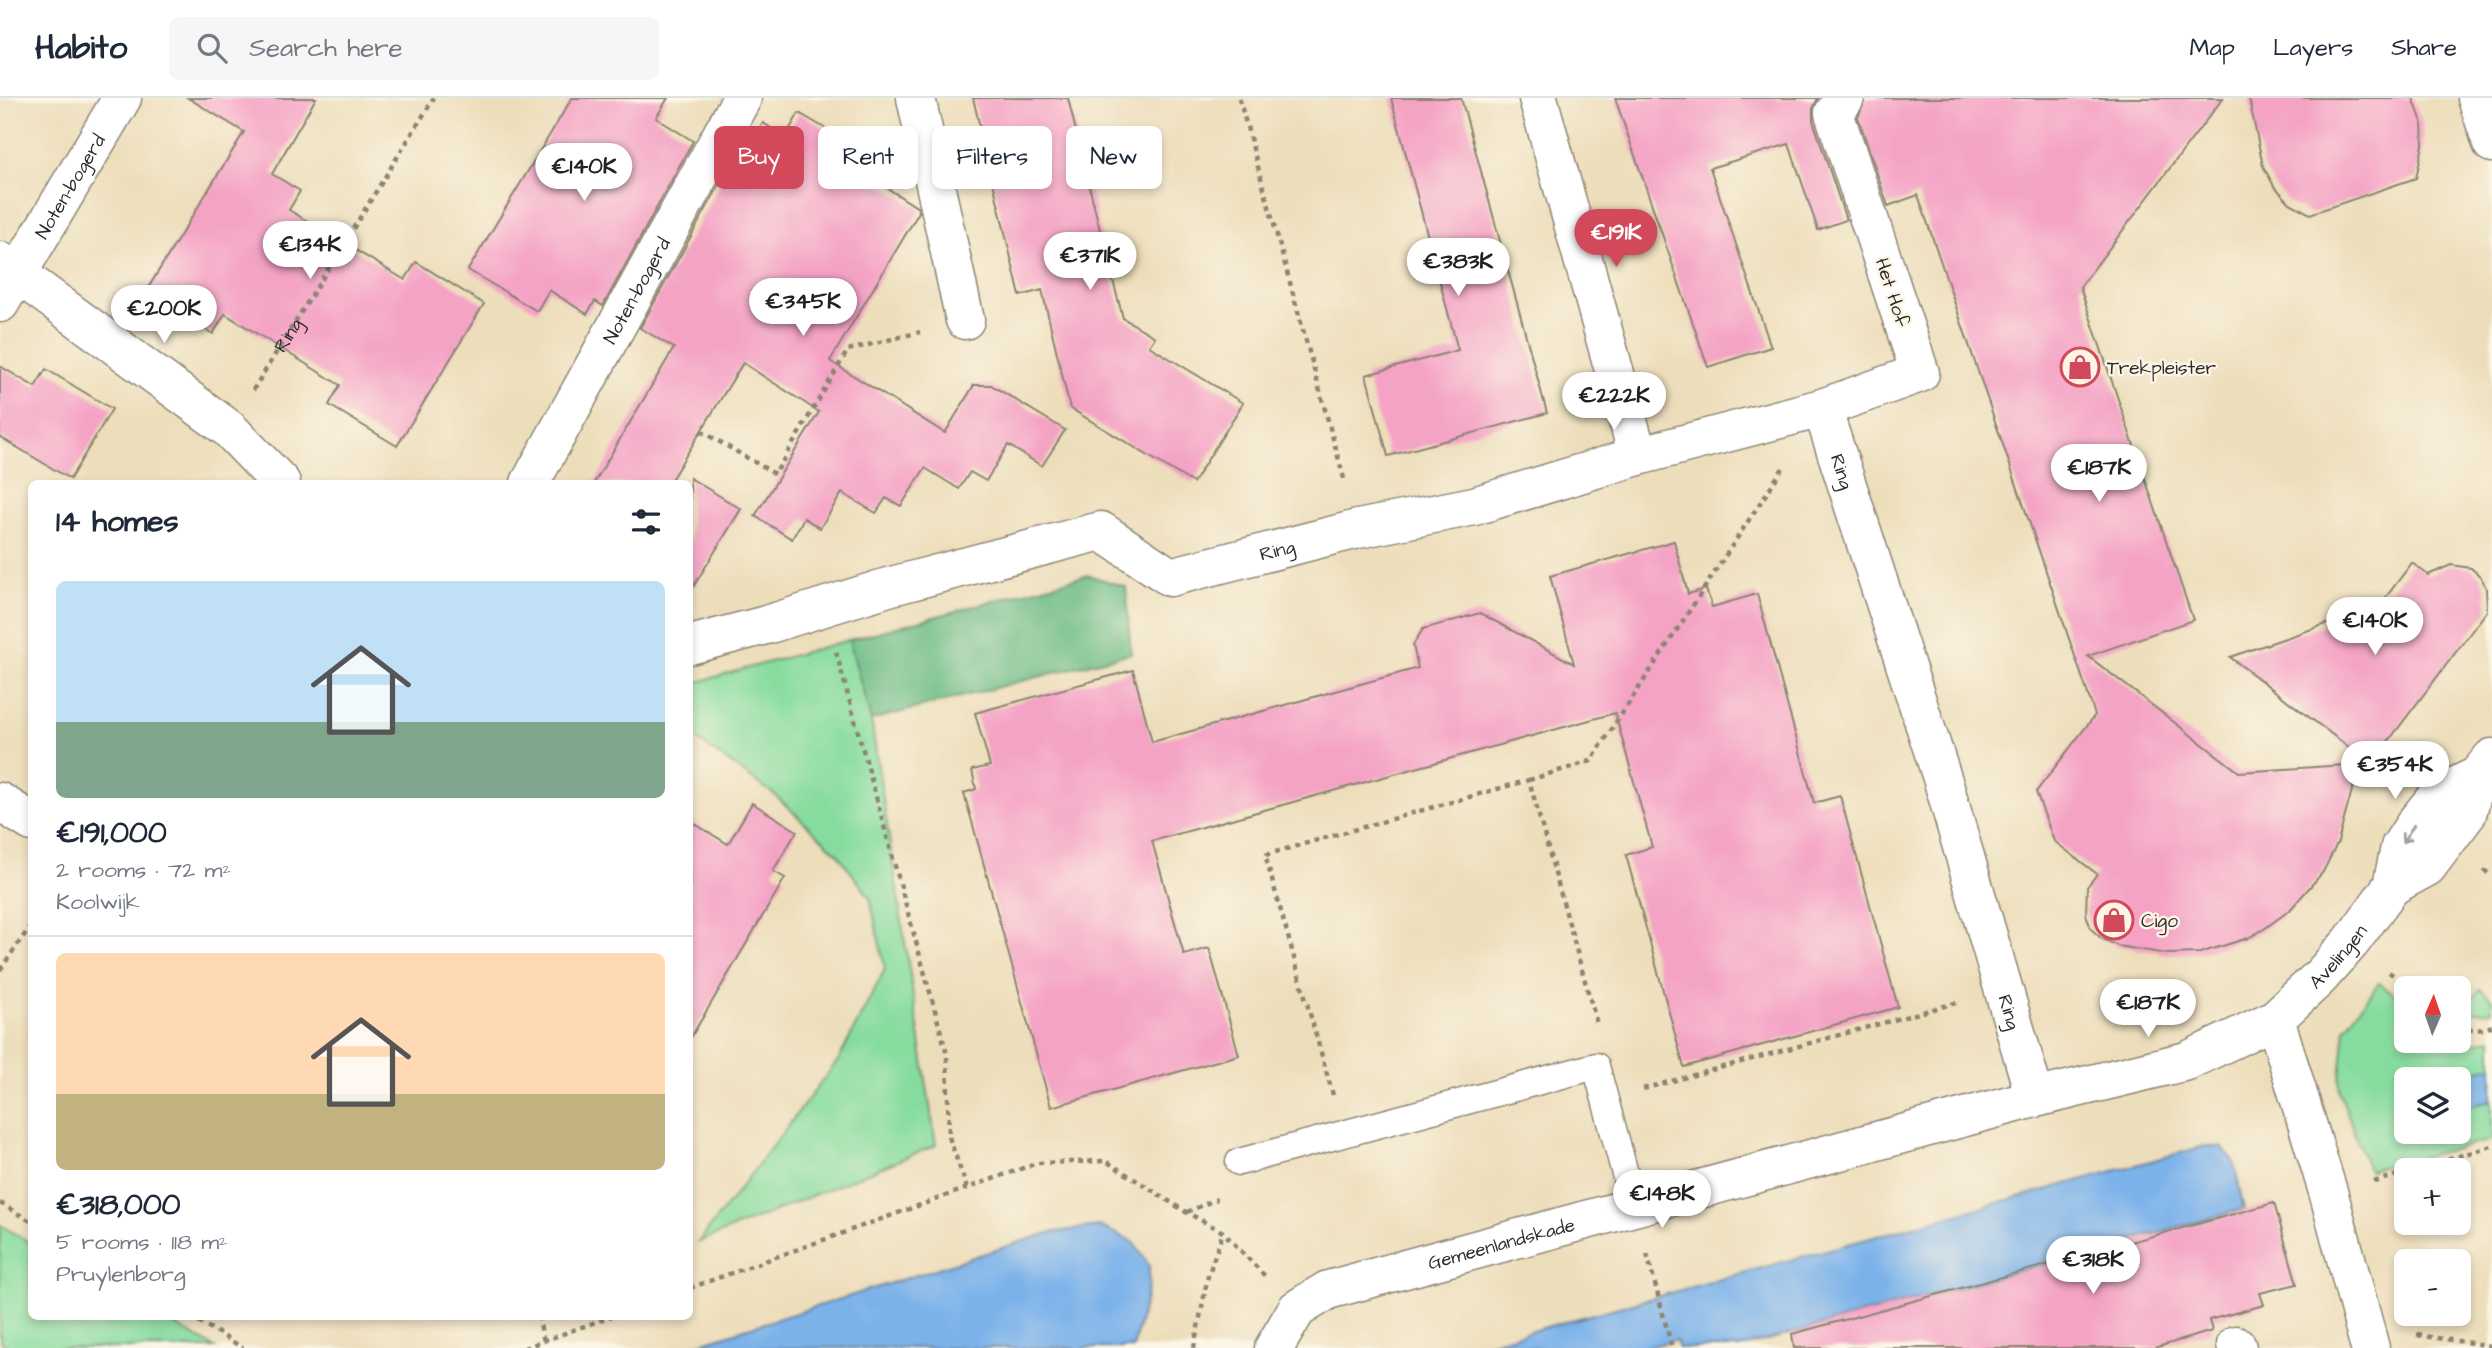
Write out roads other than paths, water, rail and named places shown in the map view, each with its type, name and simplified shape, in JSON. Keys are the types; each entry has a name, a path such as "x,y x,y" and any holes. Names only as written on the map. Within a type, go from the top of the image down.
{"street":[{"name":"Noten-bogerd","path":"6,279 122,98"},
{"name":"Noten-bogerd","path":"532,480 742,98"},
{"path":"915,98 965,320"},
{"path":"1538,98 1638,456"},
{"path":"2477,98 2492,144"},
{"name":"Het Hof","path":"1822,408 1920,373 1836,103"},
{"path":"6,279 229,429 278,480"},
{"name":"Ring","path":"693,644 888,587 1101,531 1170,577 1358,529 1474,506 1638,456 1822,408 1943,781 2035,1098"},
{"name":"Avelingen","path":"2275,1019 2320,977 2351,943 2392,886 2400,847 2438,795 2484,767"},
{"path":"0,802 28,820"},
{"path":"2035,1098 2187,1061 2275,1019 2329,1195 2370,1348"},
{"name":"Gemeenlandskade","path":"1275,1348 1297,1309 1328,1290 2035,1098"}],"lane":[{"path":"1239,1162 1596,1066 1634,1207"}],"water":[{"path":"2492,1066 2492,1101 2471,1105 2471,1073"},
{"path":"2205,1146 2221,1147 2233,1159 2244,1209 1739,1348 1679,1348 1676,1340 1643,1348 1470,1348"},
{"path":"1099,1226 1132,1241 1149,1265 1149,1285 1133,1348 685,1348 1049,1233"}],"place":[{"name":"Trekpleister","path":"2080,367"},
{"name":"Cigo","path":"2114,920"}]}
